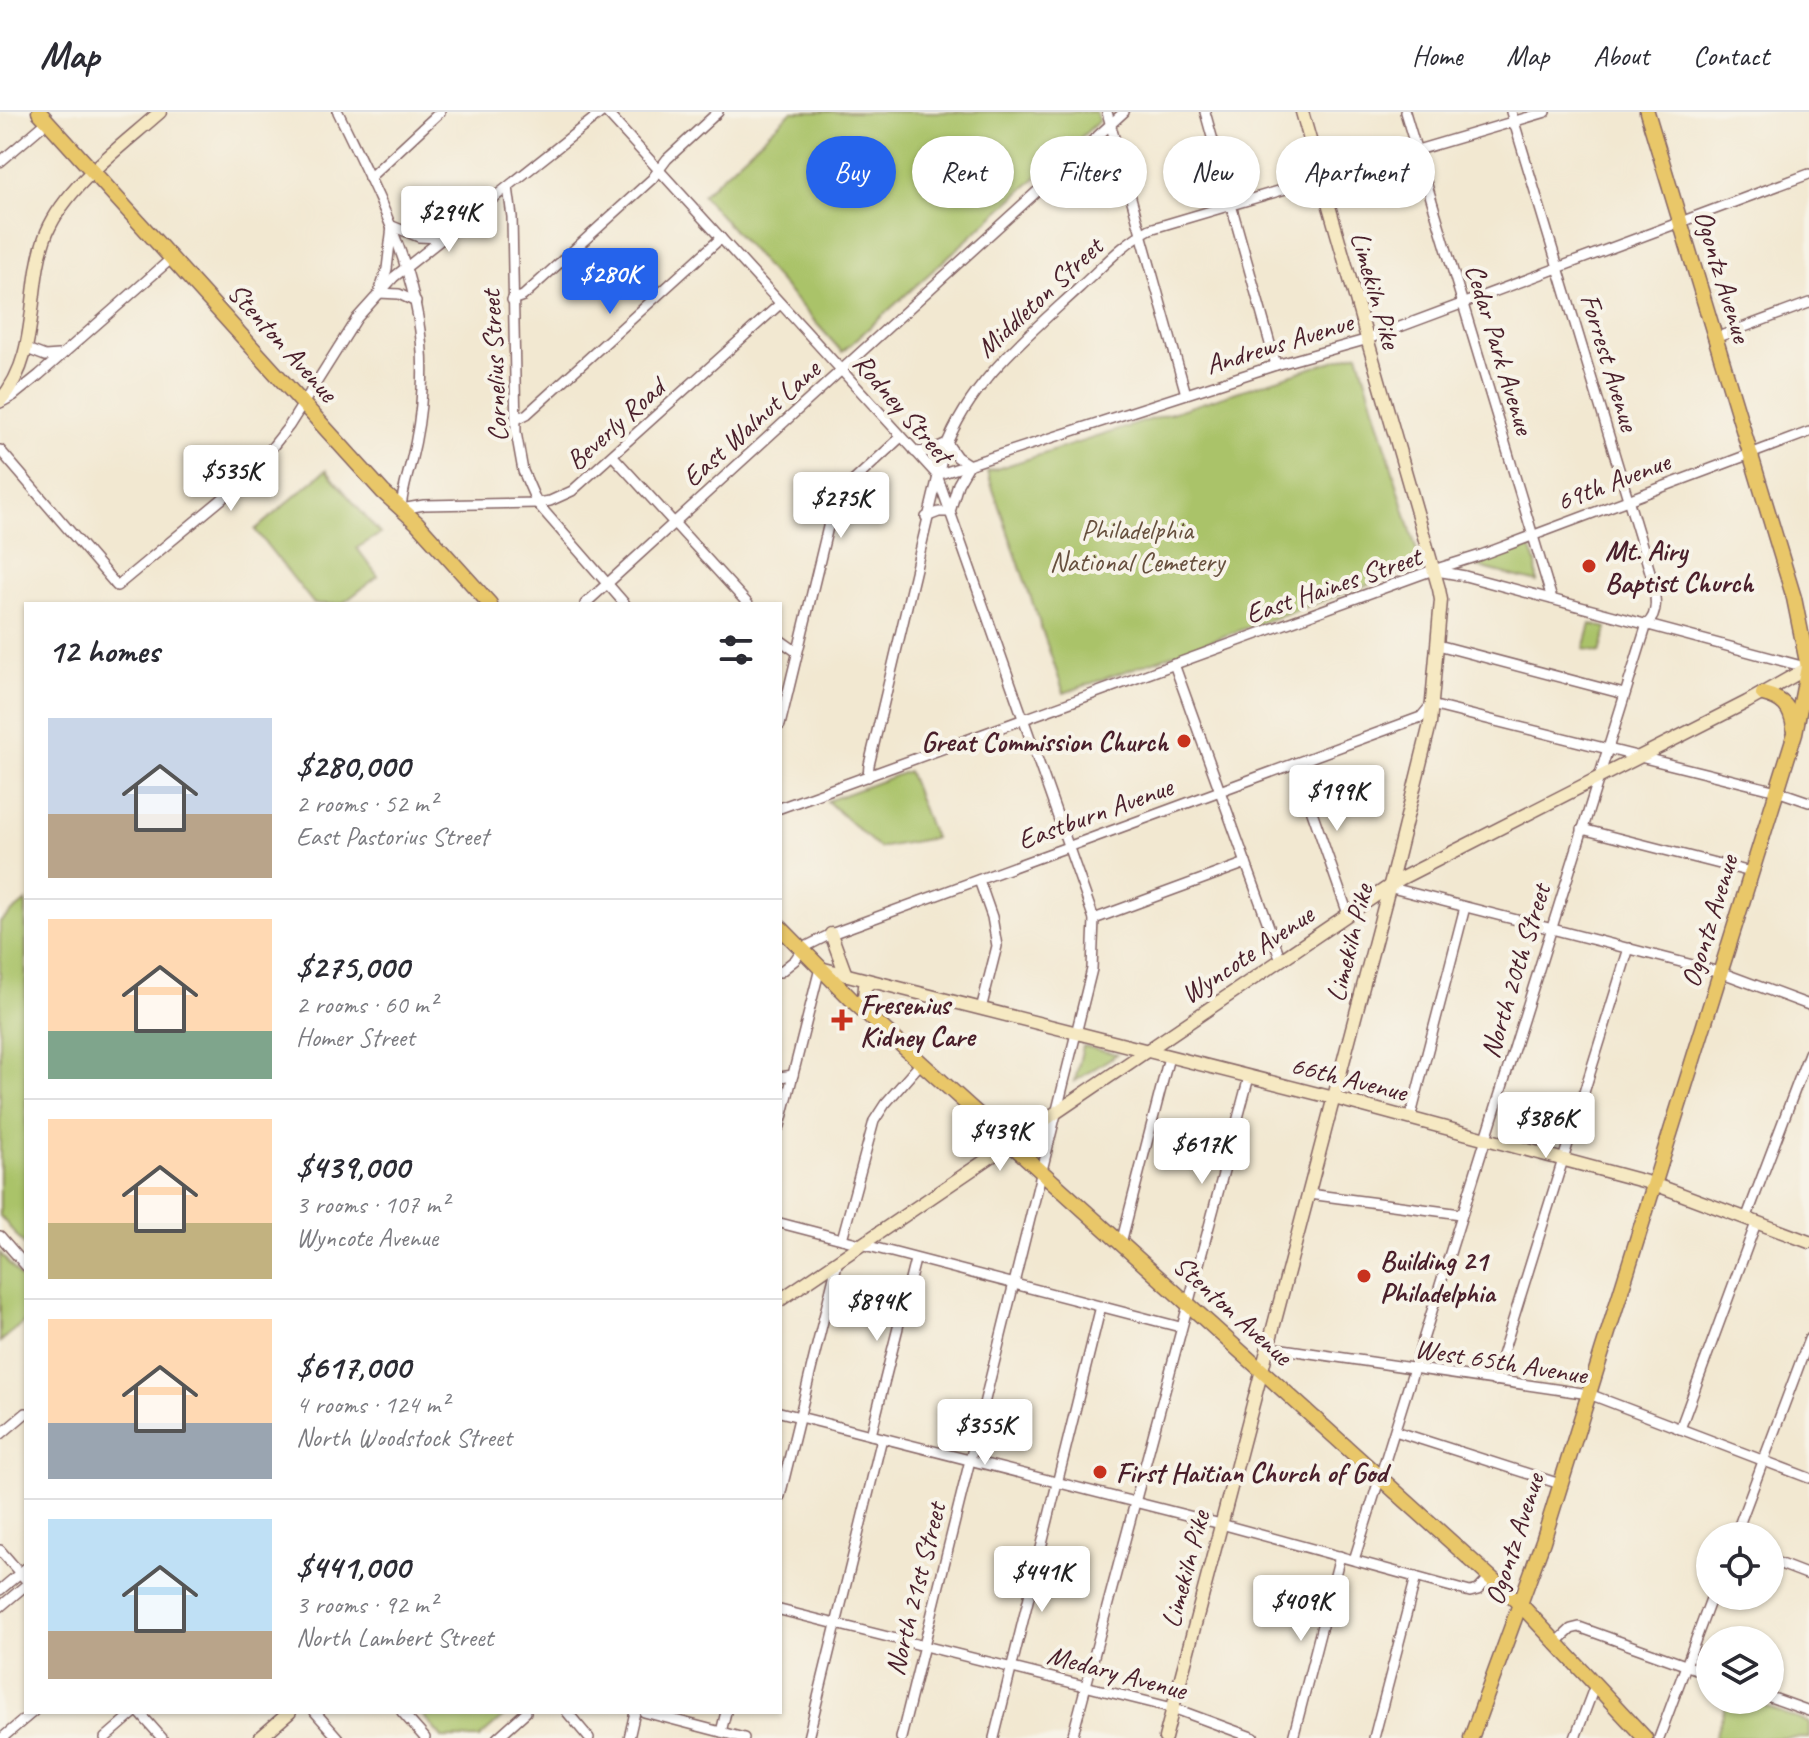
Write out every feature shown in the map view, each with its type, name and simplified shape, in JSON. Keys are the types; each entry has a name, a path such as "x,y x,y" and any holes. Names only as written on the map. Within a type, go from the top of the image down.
{"main road":[{"name":"Ogontz Avenue","path":"1471,1738 1521,1605 1589,1394 1795,733 1809,667 1798,614 1647,112"},
{"name":"Stenton Avenue","path":"44,117 488,602"},
{"path":"1763,694 1779,699 1789,708 1795,733"},
{"name":"Stenton Avenue","path":"782,929 863,1011 1521,1605 1645,1738"}],"street":[{"path":"0,402 16,378 27,349 45,238 65,201 160,112"},
{"path":"338,112 392,226 416,302 422,351 422,391 419,427 402,491 401,509"},
{"path":"369,178 440,112"},
{"path":"0,450 117,586 240,484 277,444 337,347 379,293 407,266 604,112"},
{"name":"Rodney Street","path":"604,112 937,475 1070,845"},
{"path":"512,300 523,296 652,179 667,159 718,112"},
{"path":"1107,112 1186,394"},
{"name":"East Walnut Lane","path":"587,602 1124,112"},
{"path":"1205,112 1212,136"},
{"name":"Limekiln Pike","path":"1302,112 1308,136"},
{"name":"Cedar Park Avenue","path":"1405,112 1413,136"},
{"name":"Middleton Street","path":"1435,143 1513,117 1546,112"},
{"path":"0,162 44,117"},
{"name":"Forrest Avenue","path":"1513,117 1654,592 1655,610 1653,619 1647,624"},
{"name":"Andrews Avenue","path":"937,475 1276,365 1365,340 1809,174"},
{"name":"Cornelius Street","path":"508,187 512,211 512,300 521,461 537,503 623,602"},
{"name":"Middleton Street","path":"868,777 926,517 947,443 963,410 996,365 1140,235 1218,208"},
{"path":"1231,208 1276,365"},
{"name":"Limekiln Pike","path":"1165,1738 1430,724 1441,600 1328,208"},
{"name":"Cedar Park Avenue","path":"1435,208 1552,599"},
{"path":"392,226 419,237 442,238"},
{"path":"379,293 387,269 392,226"},
{"path":"517,419 527,414 721,238"},
{"path":"0,402 13,396 172,258"},
{"path":"379,293 399,294 416,302"},
{"path":"1715,338 1809,303"},
{"name":"Beverly Road","path":"401,509 424,505 537,503 572,491 780,304"},
{"path":"27,349 45,356 59,355"},
{"name":"69th Avenue","path":"1433,570 1809,432"},
{"path":"782,716 835,498 901,437"},
{"path":"915,452 929,451 947,443 957,457 969,465 954,492 950,512 926,517"},
{"path":"613,456 746,602"},
{"name":"East Haines Street","path":"868,777 1433,570 1809,667"},
{"name":"North 20th Street","path":"1354,1560 1647,624"},
{"path":"782,641 797,652"},
{"path":"1438,645 1624,694"},
{"path":"1174,664 1281,960"},
{"name":"Wyncote Avenue","path":"782,1299 1388,887 1763,694 1809,667"},
{"path":"1431,705 1777,791 1809,802"},
{"name":"Eastburn Avenue","path":"782,970 803,948 831,934 1421,717 1431,705"},
{"path":"1295,763 1348,914"},
{"path":"782,807 868,777"},
{"path":"1582,829 1751,872"},
{"name":"North 21st Street","path":"901,1738 1092,969 1094,919 1070,845"},
{"path":"1094,919 1246,863"},
{"path":"979,880 992,917 997,946 981,1009"},
{"path":"1388,887 1720,972 1809,1005"},
{"path":"1410,1119 1465,907"},
{"path":"831,934 846,975"},
{"path":"1494,1381 1629,948"},
{"path":"782,1118 820,968"},
{"name":"66th Avenue","path":"820,968 1334,1098 1654,1184 1809,1242"},
{"path":"863,1011 865,986 871,982"},
{"path":"1680,1429 1809,1053"},
{"path":"1121,1243 1169,1057"},
{"path":"842,1239 874,1121 921,1063"},
{"path":"782,1077 793,1075"},
{"path":"1072,1738 1249,1077"},
{"path":"1309,1194 1461,1214"},
{"path":"782,1224 1180,1327"},
{"path":"0,1236 24,1264"},
{"path":"782,1488 838,1260"},
{"path":"871,1435 915,1260"},
{"path":"994,1738 1101,1306"},
{"path":"1740,1522 1809,1339"},
{"name":"West 65th Avenue","path":"1269,1347 1589,1394 1809,1478"},
{"path":"782,1413 1474,1592 1490,1577"},
{"path":"0,1435 24,1415"},
{"path":"1395,1431 1560,1484"},
{"path":"808,1738 882,1438"},
{"path":"0,1550 24,1575"},
{"path":"1293,1738 1340,1556"},
{"path":"1784,1565 1809,1575"},
{"path":"0,1590 24,1577"},
{"path":"0,1607 24,1577"},
{"path":"1374,1738 1416,1577"},
{"name":"Medary Avenue","path":"782,1610 1173,1708 1254,1738"},
{"path":"1659,1738 1707,1610"},
{"path":"1556,1643 1571,1629 1579,1627 1696,1669"},
{"path":"1575,1738 1595,1685"},
{"path":"1784,1702 1809,1711"},
{"path":"2,1738 31,1714"},
{"path":"105,1738 135,1714"},
{"path":"139,1714 162,1738"},
{"path":"260,1738 288,1714"},
{"path":"317,1714 338,1738"},
{"path":"404,1714 425,1738"},
{"path":"502,1737 524,1714"},
{"path":"569,1714 589,1738"},
{"path":"629,1738 635,1714"},
{"path":"652,1714 744,1738"},
{"path":"721,1732 726,1714"}],"green space":[{"path":"791,112 1096,112 1099,121 1082,136 1030,136 1030,183 1014,197 1014,136 912,136 912,208 1002,208 842,352 702,195"},
{"name":"Philadelphia National Cemetery","path":"1358,353 1418,555 1412,569 1064,693 987,472"},
{"path":"326,470 380,534 357,548 378,576 345,602 312,602 255,530"},
{"path":"1530,547 1536,563 1537,582 1475,566"},
{"path":"1591,624 1607,628 1600,653 1584,649"},
{"path":"908,771 934,838 879,848 827,801"},
{"path":"24,903 24,1245 0,1216 0,922"},
{"path":"1083,1046 1117,1054 1075,1081"},
{"path":"0,1253 24,1282 24,1322 0,1342"},
{"path":"1784,1713 1809,1723 1809,1738 1714,1738 1723,1714"},
{"path":"422,1714 507,1714 479,1738 442,1738"}],"place":[{"name":"Mt. Airy Baptist Church","path":"1589,566"},
{"name":"Great Commission Church","path":"1184,741"},
{"name":"Fresenius Kidney Care","path":"842,1020"},
{"name":"Building 21 Philadelphia","path":"1364,1276"},
{"name":"First Haitian Church of God","path":"1100,1472"}]}
